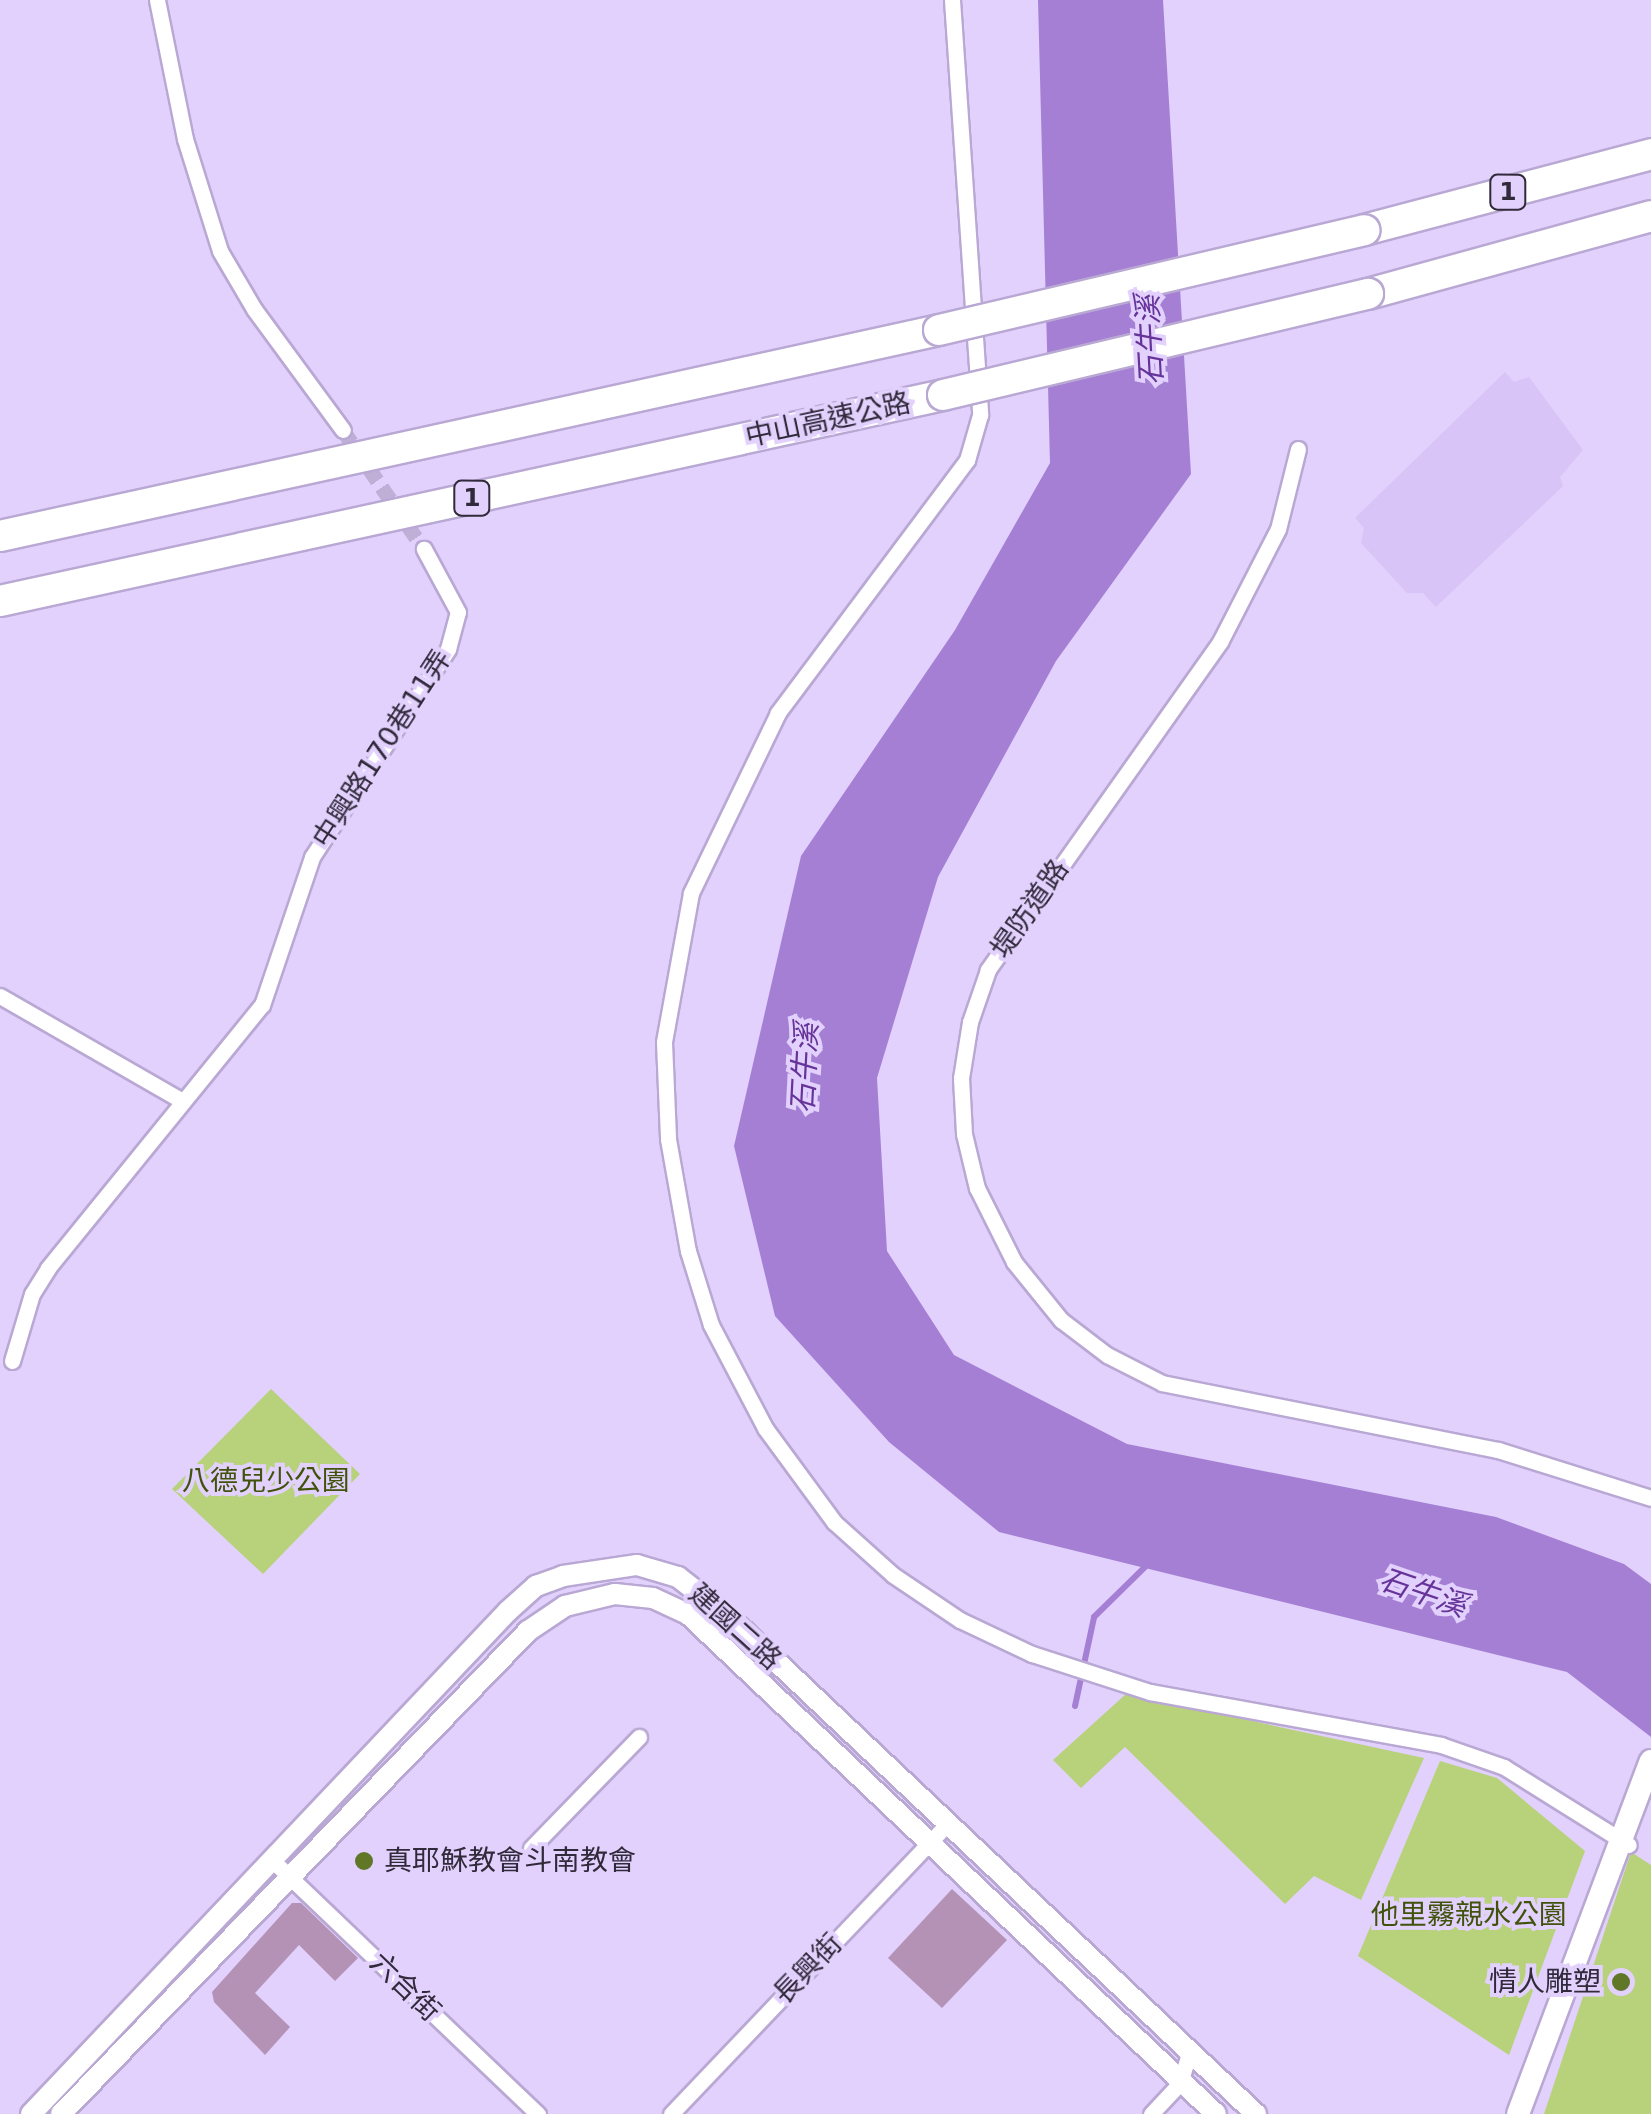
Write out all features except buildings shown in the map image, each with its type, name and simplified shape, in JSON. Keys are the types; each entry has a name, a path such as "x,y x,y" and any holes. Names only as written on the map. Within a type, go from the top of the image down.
{"highway":[{"name":"1","path":"0,536 938,330 1364,230 1651,154"},
{"name":"中山高速公路","path":"0,602 943,394 1368,294 1651,216"}],"main road":[{"path":"1518,2114 1626,1844 1651,1761"}],"street":[{"path":"157,0 186,140 220,251 254,309 343,430"},
{"path":"952,0 980,414 967,460 778,713 692,893 664,1042 668,1138 688,1251 711,1325 764,1428 834,1522 893,1575 960,1620 1032,1654 1150,1692 1441,1745 1504,1767 1626,1844"},
{"name":"堤防道路","path":"1298,449 1278,529 1220,642 988,970 970,1022 961,1078 964,1134 977,1188 1014,1262 1061,1320 1107,1355 1162,1383 1498,1450 1651,1498"},
{"name":"中興路170巷11弄","path":"12,1362 32,1294 48,1268 262,1004 312,857 456,631 458,612 424,549"},
{"path":"0,996 181,1100"},
{"name":"建國二路","path":"31,2114 536,1586 613,1565 659,1568 696,1589 1256,2114"},
{"name":"建國二路","path":"62,2114 528,1630 566,1606 615,1594 652,1598 688,1614 927,1845 1216,2114"},
{"path":"531,1848 639,1737"},
{"name":"長興街","path":"670,2114 946,1825"},
{"name":"六合街","path":"272,1860 533,2112"},
{"path":"1151,2114 1180,2083 1189,2054"}],"shaded area":[{"path":"1505,372 1514,382 1529,377 1583,450 1560,477 1563,486 1436,607 1423,593 1407,593 1361,543 1364,528 1355,518"}],"green space":[{"name":"八德兒少公園","path":"271,1389 360,1474 263,1574 172,1489"},
{"path":"1126,1694 1424,1758 1361,1900 1314,1876 1285,1904 1125,1747 1081,1788 1053,1760"},
{"name":"他里霧親水公園","path":"1440,1761 1497,1778 1585,1851 1509,2055 1358,1956"},
{"name":"他里霧親水公園","path":"1631,1852 1651,1865 1651,2114 1544,2114"}],"water":[{"name":"石牛溪","path":"1038,0 1163,0 1191,474 1056,661 938,877 877,1078 887,1251 954,1355 1127,1444 1496,1517 1624,1564 1651,1584 1651,1737 1567,1672 999,1532 889,1442 775,1316 734,1146 801,856 955,630 1050,463"}],"waterway":[{"path":"1075,1706 1094,1617 1149,1563"}],"tunnel":[{"path":"343,430 424,549"}],"place":[{"name":"真耶穌教會斗南教會","path":"364,1861"},
{"name":"情人雕塑","path":"1621,1982"}]}
